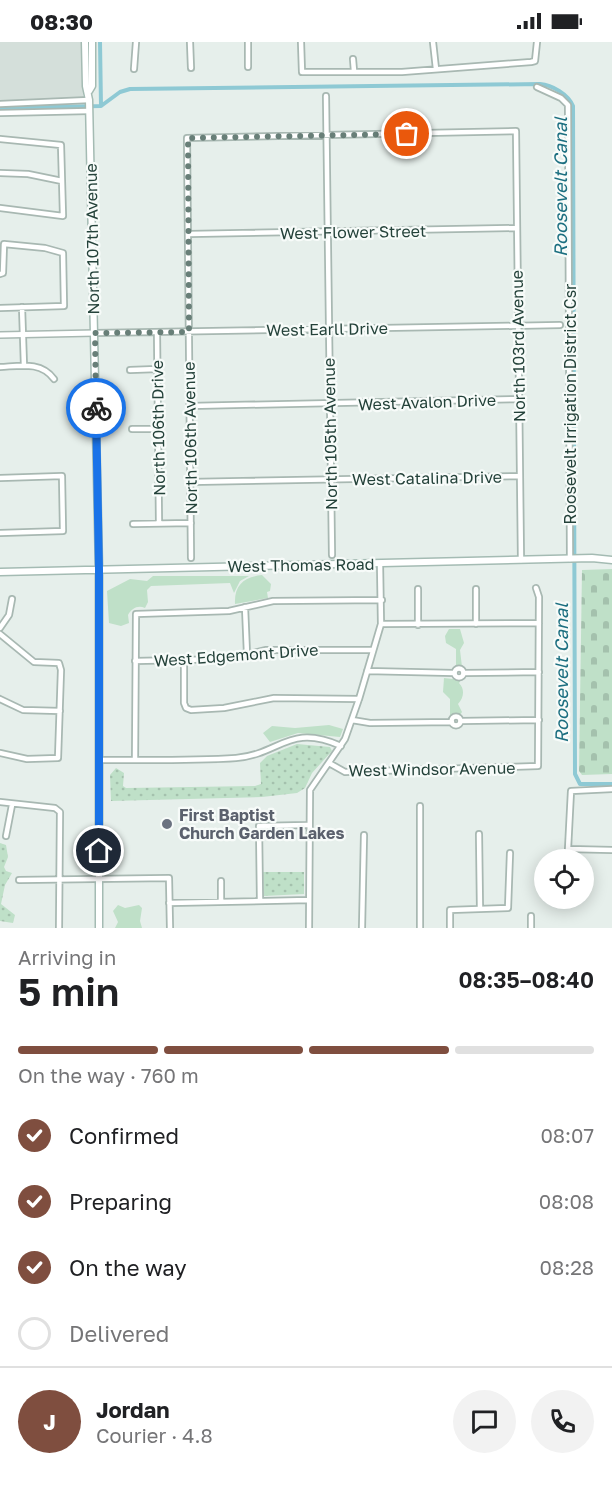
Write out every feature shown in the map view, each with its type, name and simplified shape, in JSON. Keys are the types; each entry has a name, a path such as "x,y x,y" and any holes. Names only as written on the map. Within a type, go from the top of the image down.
{"main road":[{"name":"North 107th Avenue","path":"85,42 86,86 89,91"},
{"name":"North 107th Avenue","path":"92,42 92,86 89,91 89,111 99,570 99,928"},
{"name":"West Thomas Road","path":"0,572 582,559 612,556"},
{"name":"West Thomas Road","path":"603,558 612,560"}],"street":[{"path":"134,69 136,42"},
{"path":"190,42 191,68"},
{"path":"248,42 248,67"},
{"path":"301,42 302,72 436,69 535,61 537,42"},
{"path":"433,42 436,69"},
{"path":"353,58 354,71"},
{"name":"Roosevelt Irrigation District Csr","path":"537,87 561,98 568,105 570,559"},
{"name":"North 105th Avenue","path":"326,96 332,555"},
{"path":"0,104 89,101"},
{"path":"0,113 89,111"},
{"name":"North 103rd Avenue","path":"327,135 516,131 521,560"},
{"name":"North 106th Avenue","path":"191,558 188,138 327,135"},
{"path":"0,139 61,145 63,216 0,208"},
{"path":"0,173 28,174 62,181"},
{"name":"West Flower Street","path":"189,234 516,228"},
{"path":"0,274 3,273 4,244 45,248 63,253 64,306 0,308"},
{"path":"22,308 24,366"},
{"name":"West Earll Drive","path":"95,333 560,325"},
{"name":"North 106th Drive","path":"157,332 159,523"},
{"path":"0,335 95,333"},
{"path":"0,367 40,366 48,370 54,379"},
{"path":"130,370 157,369"},
{"name":"West Avalon Drive","path":"190,406 329,405 519,399"},
{"path":"132,429 158,429"},
{"path":"0,478 62,476 63,531 0,533"},
{"name":"West Catalina Drive","path":"190,482 520,476"},
{"path":"133,524 191,523"},
{"path":"309,928 310,790 341,746 359,699 381,624 380,563"},
{"path":"352,720 370,723 452,722 457,726 461,721 539,720 539,597 536,588"},
{"path":"417,589 418,625"},
{"path":"476,589 476,624"},
{"path":"0,628 9,615 12,599"},
{"path":"135,760 136,614 229,611 261,602 382,600"},
{"path":"244,607 247,654"},
{"path":"381,624 538,623"},
{"path":"0,634 34,662 59,663 60,711 58,758 27,759 0,753"},
{"name":"West Edgemont Drive","path":"135,661 228,659 266,650 373,650"},
{"path":"184,660 186,708 224,708 274,698 359,699"},
{"path":"367,671 454,674 459,678 464,673 538,672"},
{"path":"0,699 23,710 60,711"},
{"name":"West Windsor Avenue","path":"329,763 345,772 537,766 539,720"},
{"name":"West Windsor Avenue","path":"99,760 243,757 301,737 326,740 341,746"},
{"path":"612,789 571,791 568,849 612,850"},
{"path":"0,802 55,808 60,812 59,928"},
{"path":"6,836 12,805"},
{"path":"420,806 420,928"},
{"path":"260,900 259,826 308,825"},
{"path":"362,928 364,834"},
{"path":"479,834 480,909"},
{"path":"450,928 450,910 508,908 510,853"},
{"path":"19,880 169,878 170,928"},
{"path":"221,881 221,901"},
{"path":"169,903 309,900"},
{"path":"531,916 531,928"}],"shaded area":[{"path":"0,42 82,42 83,99 0,102"}],"green space":[{"path":"612,569 612,774 582,775 579,771 582,570"},
{"path":"262,575 271,584 270,591 267,592 268,598 235,604 236,592 241,583"},
{"path":"153,576 249,576 240,581 234,593 230,583 151,586 147,590 148,602 145,608 138,607 131,611 128,615 129,623 121,626 109,623 107,591 130,579 147,581"},
{"path":"449,629 460,629 464,643 460,650 462,667 456,667 456,649 446,643 445,636"},
{"path":"444,678 461,680 459,683 463,694 458,704 462,712 460,715 450,715 450,699 443,692"},
{"path":"329,725 343,729 340,737 298,733 270,742 263,733 272,726 295,728"},
{"path":"297,744 330,747 332,751 312,773 305,788 297,793 262,797 111,801 110,775 116,768 124,773 123,786 126,788 255,786 261,784 260,763 267,756"},
{"path":"0,843 6,845 8,857 4,867 6,871 12,873 5,885 1,904 15,915 13,923 0,921"},
{"path":"263,872 304,872 304,894 264,896"},
{"path":"118,905 125,908 139,905 142,908 140,921 142,928 115,928 118,922 113,911"}],"waterway":[{"path":"100,42 101,106"},
{"name":"Roosevelt Canal","path":"0,108 101,106 120,92 130,89 540,84 564,94 573,106 575,774 580,784 612,784"}],"way so far":[{"path":"96,408 95,333 189,332 188,138 407,134"}],"place":[{"name":"First Baptist Church Garden Lakes","path":"167,824"}],"route":[{"path":"96,408 99,570 99,851"}]}
